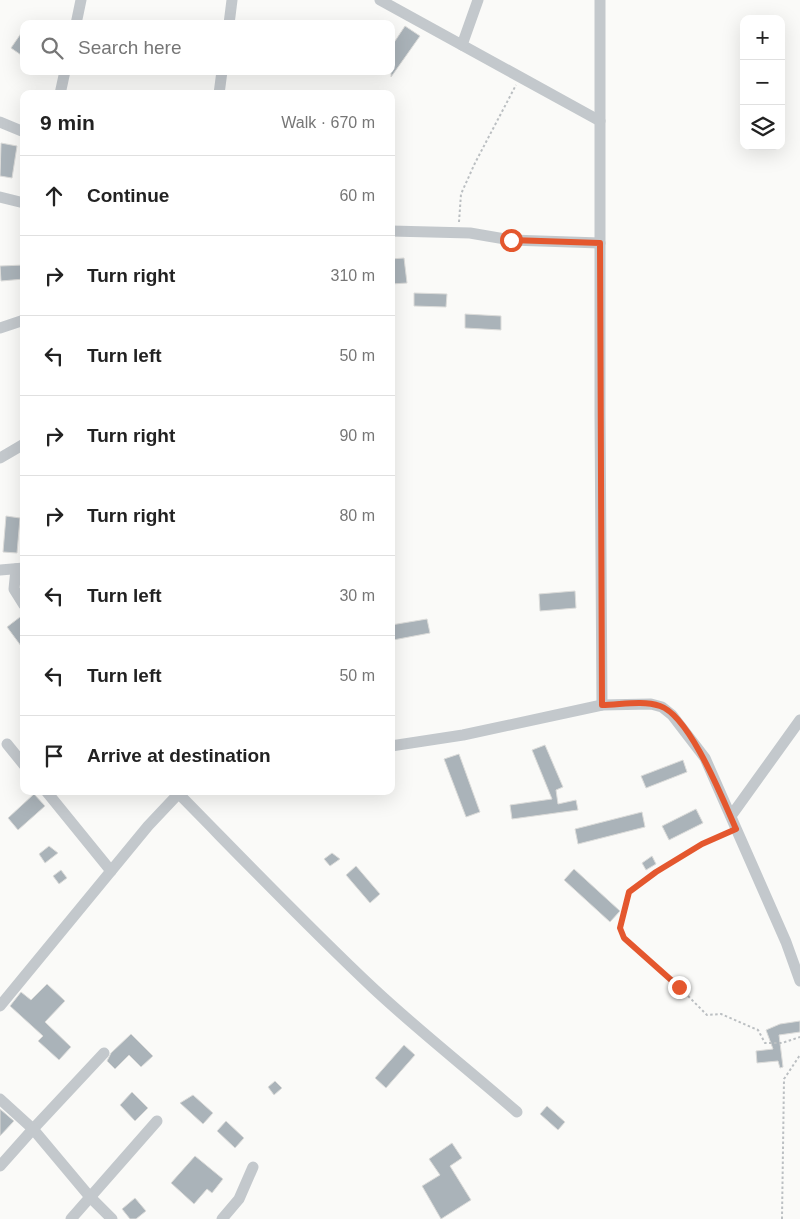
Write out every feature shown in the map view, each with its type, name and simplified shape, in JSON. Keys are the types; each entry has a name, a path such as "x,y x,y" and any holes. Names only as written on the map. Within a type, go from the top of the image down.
{"street":[{"path":"77,20 81,0"},
{"path":"230,20 232,0"},
{"path":"380,0 600,121"},
{"path":"462,45 478,0"},
{"path":"600,0 602,705"},
{"path":"61,90 64,75"},
{"path":"220,90 221,75"},
{"path":"0,122 20,130"},
{"path":"0,196 20,202"},
{"path":"395,231 458,232 511,240 600,243"},
{"path":"0,328 20,321"},
{"path":"0,458 20,446"},
{"path":"0,570 20,568 14,589 20,599"},
{"path":"395,745 463,735 602,705 651,704 662,707 672,715 705,758 786,942 800,981"},
{"path":"731,816 800,720"},
{"path":"7,744 20,760"},
{"path":"49,795 111,871"},
{"path":"0,1006 175,795"},
{"path":"181,795 249,867 374,989 517,1112"},
{"path":"0,1166 104,1053"},
{"path":"0,1099 33,1129 90,1197 112,1219"},
{"path":"71,1219 157,1121"},
{"path":"222,1219 239,1199 253,1167"}],"path":[{"path":"458,232 461,194 474,163 520,77"},
{"path":"736,829 702,844 656,872 629,892 620,928 624,938 707,1015 721,1014 758,1030 765,1043 782,1043 800,1037"},
{"path":"782,1219 784,1079 800,1054"}],"building":[{"path":"405,26 420,36 395,71 395,41"},
{"path":"20,35 20,54 11,48"},
{"path":"1,143 17,146 12,178 0,176"},
{"path":"404,258 407,283 395,284 395,259"},
{"path":"20,265 20,279 1,281 0,266"},
{"path":"414,293 447,294 446,307 414,306"},
{"path":"465,314 501,316 501,330 465,328"},
{"path":"6,516 20,518 17,553 3,552"},
{"path":"575,591 576,608 540,611 539,594"},
{"path":"20,617 20,645 7,627"},
{"path":"427,619 430,633 395,640 395,624"},
{"path":"545,745 563,787 556,790 558,804 576,800 578,810 512,819 510,805 552,799 532,750"},
{"path":"459,754 480,812 466,817 444,759"},
{"path":"683,760 687,772 646,788 641,776"},
{"path":"33,795 45,806 18,830 8,818"},
{"path":"696,809 703,823 669,840 662,826"},
{"path":"642,812 645,827 578,844 575,829"},
{"path":"49,846 58,853 45,863 39,854"},
{"path":"332,853 340,859 330,866 324,859"},
{"path":"652,856 656,864 646,870 642,863"},
{"path":"356,866 380,894 370,903 346,875"},
{"path":"574,869 620,911 610,922 564,880"},
{"path":"61,870 67,878 59,884 53,876"},
{"path":"47,984 65,1001 45,1022 71,1047 59,1060 38,1041 43,1036 10,1006 21,992 31,1000"},
{"path":"800,1021 800,1032 779,1035 783,1067 780,1068 778,1061 757,1063 756,1051 773,1049 766,1030 780,1024"},
{"path":"131,1034 153,1056 141,1067 129,1055 115,1069 107,1061 111,1053"},
{"path":"404,1045 415,1055 386,1088 375,1078"},
{"path":"275,1081 282,1088 274,1095 268,1087"},
{"path":"132,1092 148,1108 135,1121 120,1105"},
{"path":"193,1095 213,1113 203,1124 180,1103"},
{"path":"547,1106 565,1122 558,1130 540,1114"},
{"path":"0,1109 14,1121 0,1136"},
{"path":"226,1121 244,1138 235,1148 217,1131"},
{"path":"452,1143 462,1158 450,1166 471,1200 441,1219 422,1186 440,1175 429,1159"},
{"path":"195,1156 223,1179 212,1193 207,1189 194,1204 171,1183"},
{"path":"135,1198 146,1211 136,1219 130,1219 122,1209"}],"route":[{"path":"511,240 600,243 602,705 651,704 662,707 672,715 705,758 736,829 702,844 656,872 629,892 620,928 624,938 679,987"}]}
